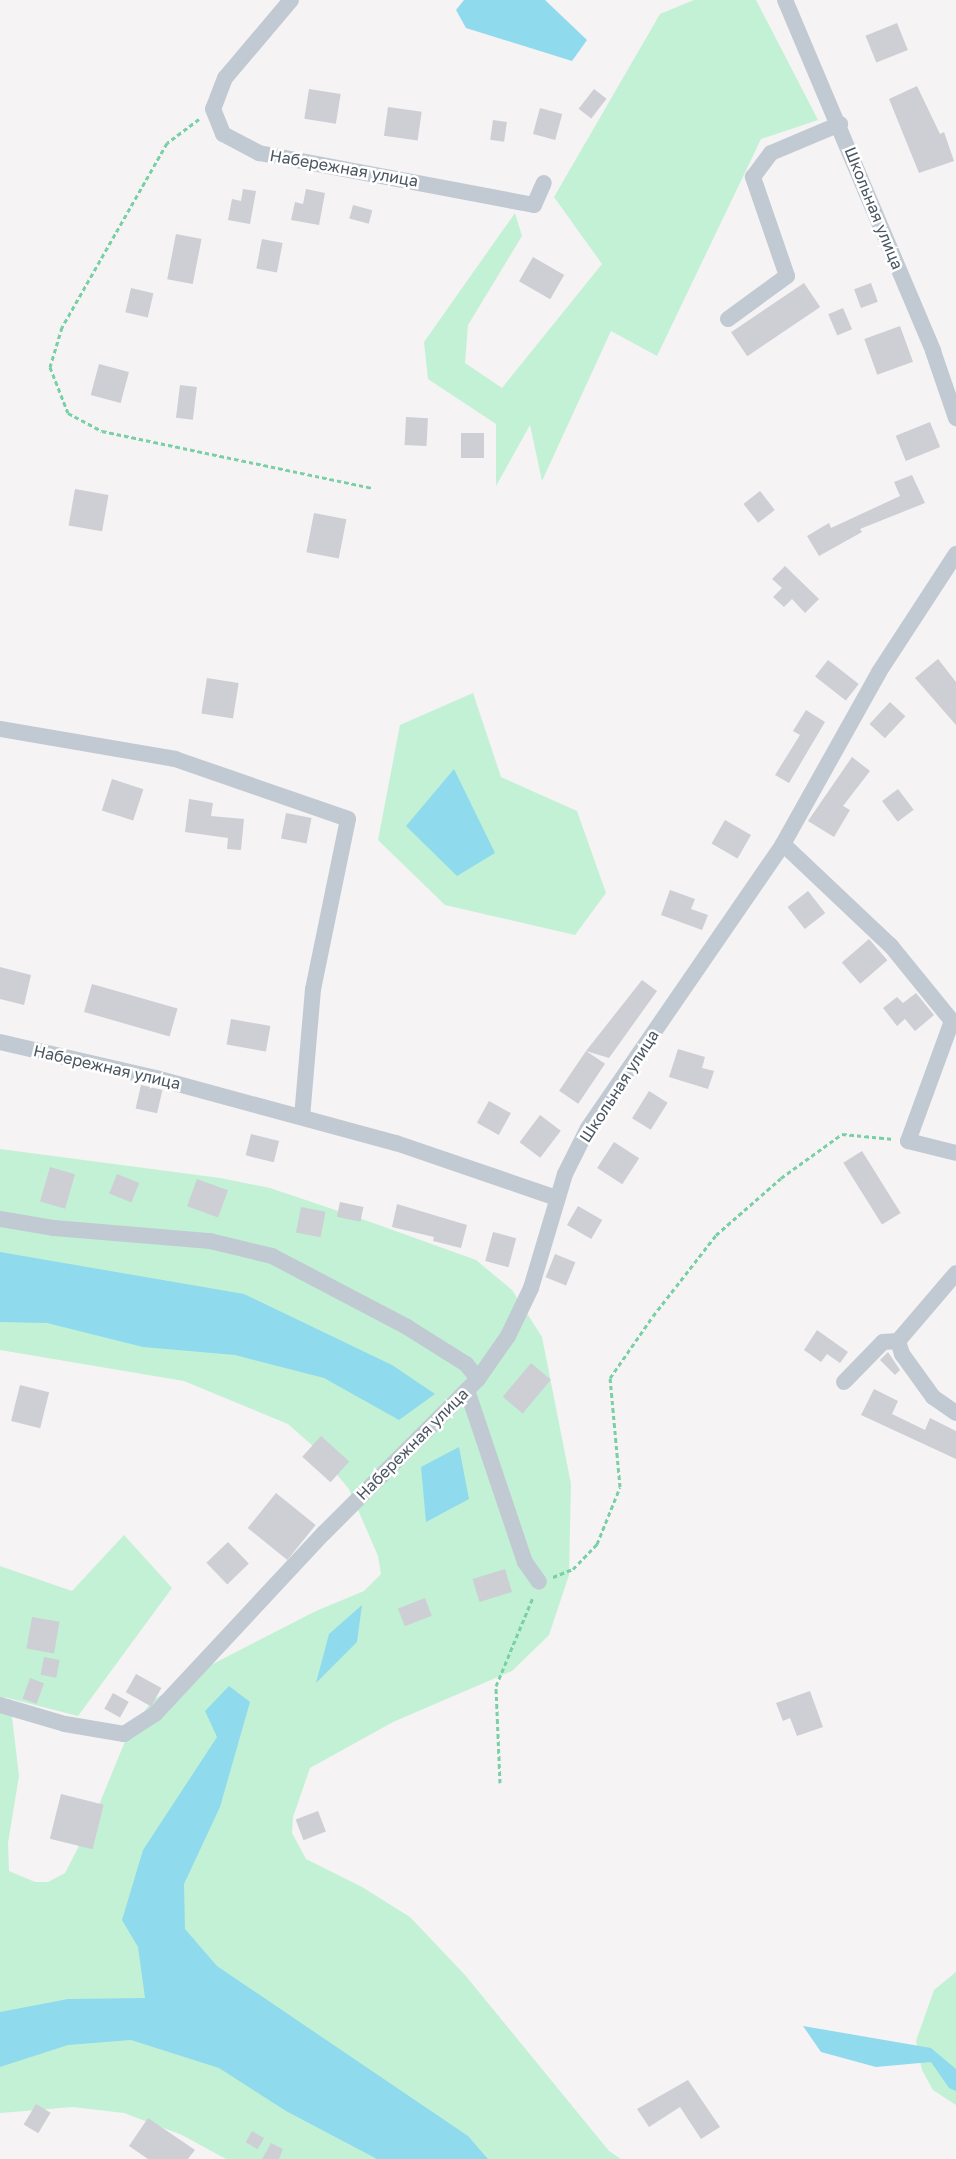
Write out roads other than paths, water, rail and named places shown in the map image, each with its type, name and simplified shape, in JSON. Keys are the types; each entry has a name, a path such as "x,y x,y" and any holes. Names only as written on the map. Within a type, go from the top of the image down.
{"street":[{"name":"Набережная улица","path":"291,0 225,78 213,109 223,134 259,153 534,205 544,183"},
{"name":"Школьная улица","path":"785,0 840,124 933,351 956,418"},
{"path":"728,319 787,276 753,177 771,153 840,124"},
{"name":"Школьная улица","path":"472,1385 508,1336 531,1288 557,1198 588,1128 783,844 879,672 956,554"},
{"path":"0,729 175,759 348,819 312,989 302,1117"},
{"path":"783,844 891,946 952,1021 908,1141 956,1153"},
{"name":"Набережная улица","path":"0,1042 302,1117 396,1143 557,1198"},
{"name":"Набережная улица","path":"0,1219 54,1228 210,1241 272,1256 407,1327 466,1364 472,1385 331,1525 155,1714 124,1734 65,1724 0,1705"},
{"path":"844,1382 883,1342 898,1341 956,1273"},
{"path":"898,1341 902,1354 933,1397 956,1413"},
{"path":"472,1385 525,1562 539,1582"}],"water":[{"path":"464,0 545,0 587,40 572,61 466,28 456,10"},
{"path":"454,769 495,853 457,876 406,826"},
{"path":"0,1252 244,1294 392,1365 435,1394 399,1420 324,1378 235,1355 143,1347 47,1323 0,1322"},
{"path":"459,1447 469,1499 426,1522 421,1467"},
{"path":"362,1605 357,1642 316,1683 329,1634"},
{"path":"229,1686 250,1702 220,1807 184,1884 185,1929 217,1966 468,2136 488,2159 377,2159 286,2111 219,2068 131,2040 68,2045 0,2067 0,2012 68,1999 145,1998 138,1947 122,1920 143,1850 217,1737 205,1711"},
{"path":"803,2026 931,2048 956,2069 956,2091 949,2088 931,2062 876,2067 821,2052"}]}
